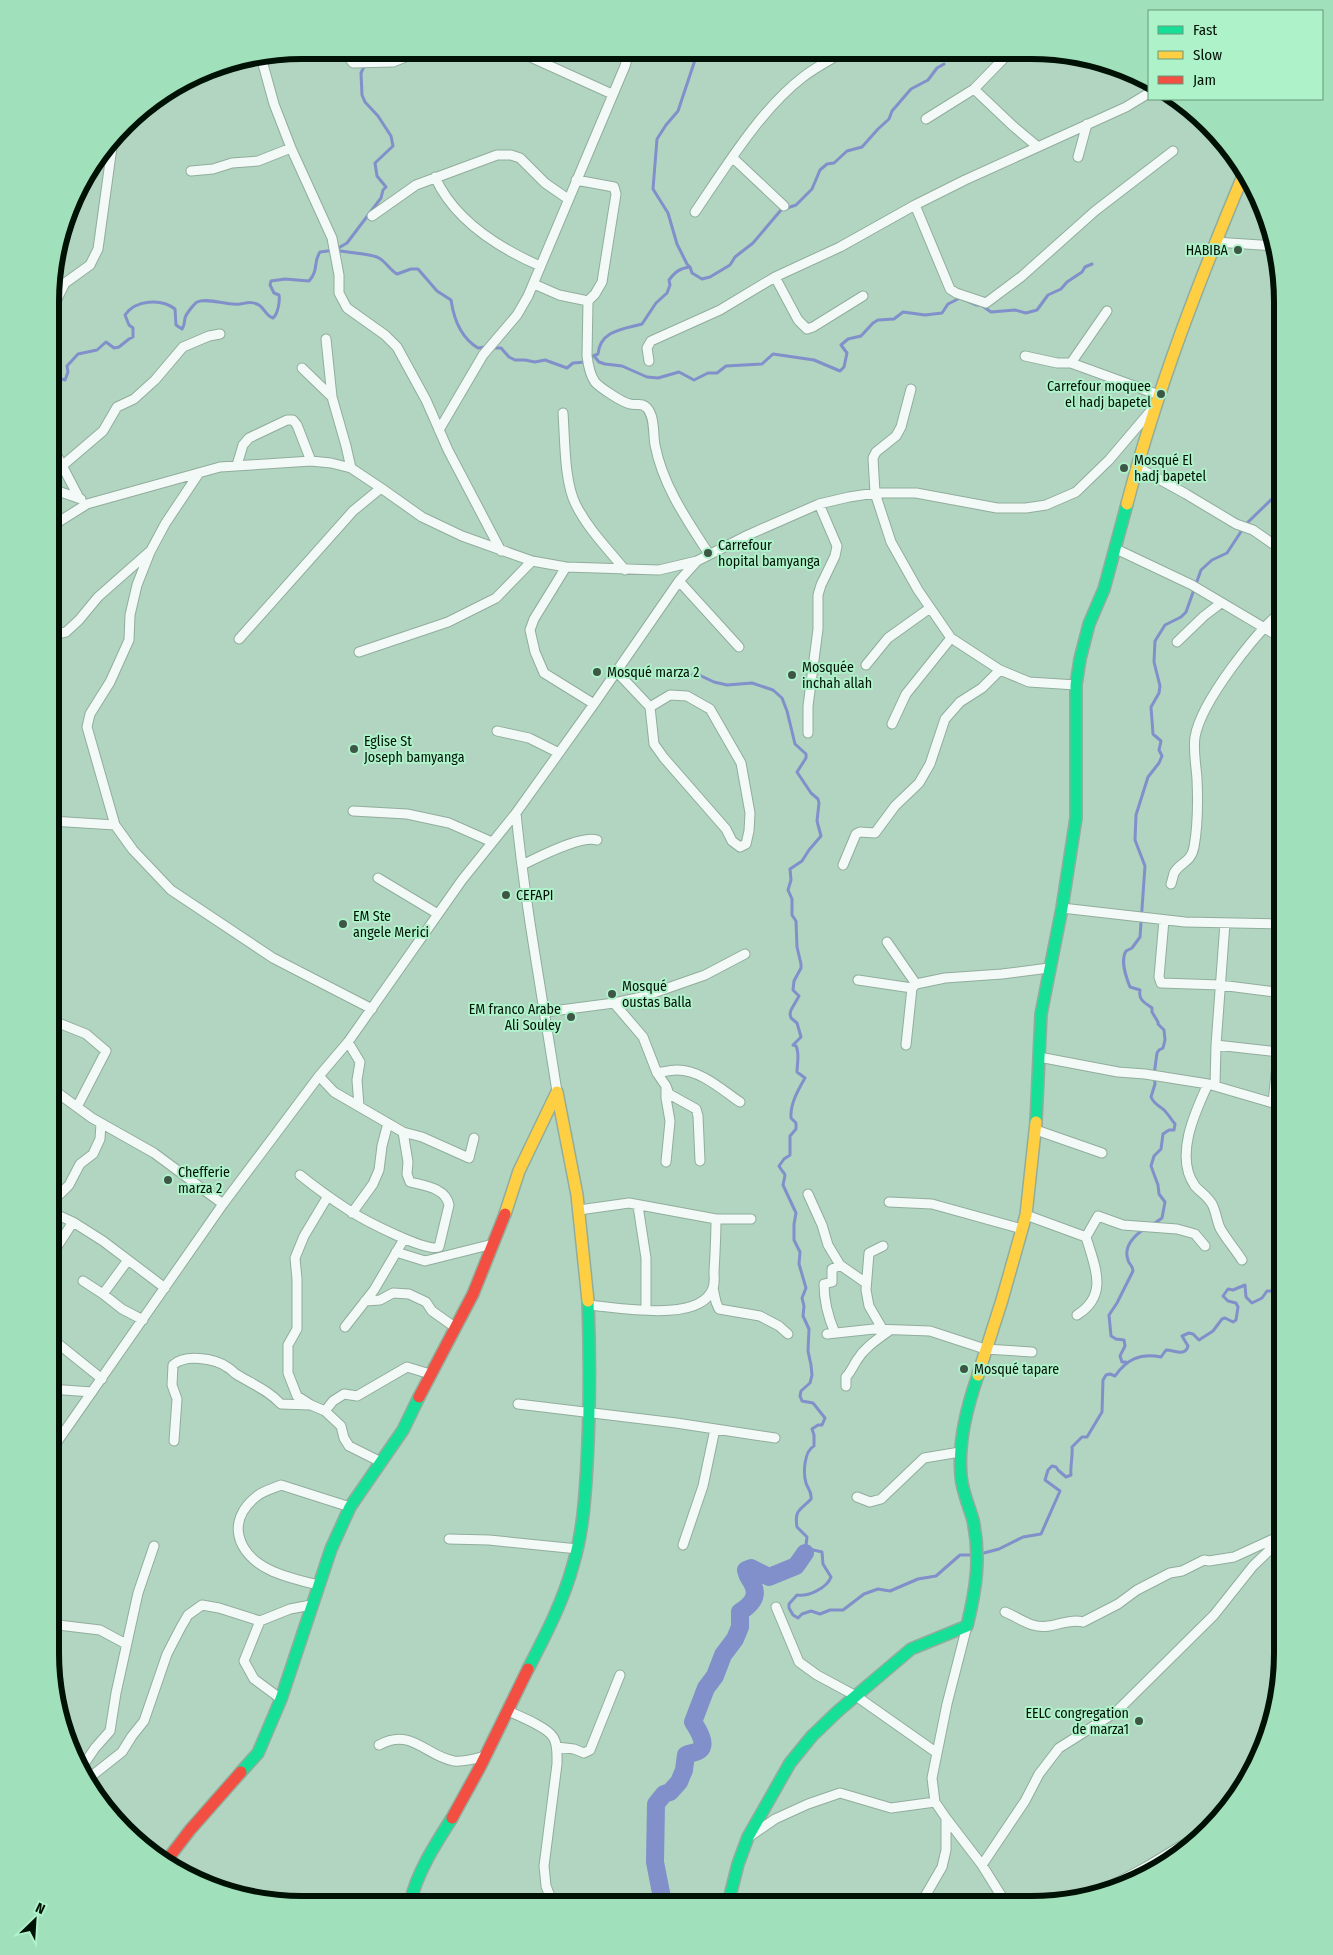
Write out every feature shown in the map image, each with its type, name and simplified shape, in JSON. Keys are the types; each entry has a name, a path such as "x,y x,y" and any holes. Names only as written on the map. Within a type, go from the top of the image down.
{"street":[{"path":"350,59 353,63 393,62 400,59"},
{"path":"535,59 612,94"},
{"path":"440,430 483,355 516,315 534,284 627,59"},
{"path":"695,212 732,158 779,99 803,77 832,59"},
{"path":"926,119 974,89 1003,59"},
{"path":"262,62 274,104 291,148 332,238 337,259 339,293 347,308 385,334 397,347 426,400 448,450 501,551"},
{"path":"974,89 1012,126 1038,147"},
{"path":"649,362 646,348 652,341 720,310 775,277 840,247 915,204 1126,107 1148,95"},
{"path":"1078,157 1087,124"},
{"path":"191,171 213,169 232,163 258,161 291,148"},
{"path":"59,291 65,284 90,265 98,250 112,151"},
{"path":"915,204 950,289 956,293 986,303 1021,277 1095,211 1173,151"},
{"path":"372,216 416,185 497,155 511,155 520,158 545,182 568,199"},
{"path":"732,158 784,206"},
{"path":"435,177 442,192 462,216 510,251 540,266"},
{"path":"1001,1896 982,1865 935,1802 932,1778 976,1591 978,1561 973,1522 961,1478 960,1452 967,1407 1026,1214 1036,1130 1041,1014 1062,908 1076,818 1076,686 1080,659 1089,624 1104,589 1116,549 1137,467 1158,399 1198,284 1242,179"},
{"path":"576,180 614,188 616,194 602,282 588,301 588,360 595,382 630,405 640,404 646,406 650,412 655,446 667,482 674,499 708,554"},
{"path":"1215,242 1268,245"},
{"path":"775,277 798,320 807,329 863,296"},
{"path":"534,284 558,295 588,301"},
{"path":"1071,364 1107,311"},
{"path":"62,466 103,431 117,408 134,398 155,380 183,347 209,336 220,334"},
{"path":"326,339 332,398 351,468"},
{"path":"1025,356 1071,364 1158,399"},
{"path":"302,368 332,398"},
{"path":"911,389 901,427 896,436 876,452 873,458 875,494 891,542 918,590 951,638 1000,670 1029,682 1076,686"},
{"path":"59,1439 223,1204 319,1076 348,1042 438,914 559,753 678,581 697,561 708,554 819,504 849,497 916,493 997,508 1026,508 1046,505 1076,492 1109,460 1158,399"},
{"path":"563,413 570,486 575,504 589,527 625,570"},
{"path":"237,465 243,444 249,438 287,420 293,420 297,425 311,461"},
{"path":"59,460 79,498"},
{"path":"59,522 87,504 199,473 237,465 311,461 351,468 422,517 462,536 532,561 566,567 659,570 697,561"},
{"path":"1137,467 1274,544"},
{"path":"199,473 165,524 150,552 137,585 128,640 110,682 90,714 87,727 114,825 133,850 171,890 273,958 372,1009"},
{"path":"239,639 353,511 381,488"},
{"path":"59,491 79,498 87,504"},
{"path":"808,732 808,706 818,629 818,595 835,556 837,546 819,504"},
{"path":"1116,549 1196,587 1274,634"},
{"path":"59,634 66,632 98,597 150,552"},
{"path":"359,652 448,622 496,598 532,561"},
{"path":"566,567 534,619 530,630 535,652 544,673 594,704"},
{"path":"678,581 740,646"},
{"path":"1177,642 1204,616 1221,603"},
{"path":"866,665 888,638 930,608"},
{"path":"1171,884 1174,872 1190,858 1194,847 1198,804 1194,755 1196,735 1204,711 1236,662 1263,628 1274,618"},
{"path":"892,724 906,694 951,638"},
{"path":"843,865 856,834 860,832 875,833 895,806 919,783 930,764 945,719 960,702 982,688 1000,670"},
{"path":"616,671 650,707 654,744 664,758 726,829 732,841 740,847 746,844 750,813 741,763 710,709 687,696 670,695 650,707"},
{"path":"497,731 529,738 559,753"},
{"path":"353,811 416,816 450,823 492,842"},
{"path":"411,1896 421,1872 465,1795 548,1628 563,1594 578,1549 583,1519 591,1366 588,1304 579,1210 536,967 516,812"},
{"path":"59,822 114,825"},
{"path":"522,866 574,843 592,839 597,840"},
{"path":"378,878 438,914"},
{"path":"1062,908 1160,920 1274,924"},
{"path":"1160,920 1159,977 1161,984 1220,985 1274,992"},
{"path":"1225,922 1212,1084 1199,1103 1186,1148 1188,1168 1195,1186 1213,1205 1220,1228 1242,1260"},
{"path":"887,942 914,986 906,1045"},
{"path":"545,1012 614,1003 642,997 705,975 745,954"},
{"path":"858,980 914,986 945,978 1050,968"},
{"path":"614,1003 643,1037 657,1073 669,1094 696,1108 700,1161"},
{"path":"59,1023 86,1034 106,1051 78,1107"},
{"path":"348,1042 360,1062 357,1080 360,1106"},
{"path":"1216,1045 1274,1052"},
{"path":"1039,1058 1118,1072 1212,1084 1273,1103 1274,1096"},
{"path":"657,1073 677,1070 690,1072 705,1078 740,1102"},
{"path":"319,1076 334,1092 403,1132 422,1137 469,1158 474,1138"},
{"path":"666,1086 670,1121 666,1162"},
{"path":"170,1857 190,1830 258,1753 281,1699 331,1549 350,1507 403,1430 430,1374 473,1294 506,1212 520,1171 557,1092"},
{"path":"59,1094 101,1123 154,1153 223,1204"},
{"path":"59,1194 69,1185 80,1164 93,1154 100,1139 101,1123"},
{"path":"352,1213 373,1184 379,1170 382,1146 388,1123"},
{"path":"1036,1130 1102,1153"},
{"path":"300,1174 352,1213 404,1240 437,1249 440,1244 449,1205 448,1199 442,1192 410,1182 407,1174 408,1162 403,1132"},
{"path":"808,1194 822,1225 828,1245 840,1266 866,1283"},
{"path":"328,1196 304,1236 295,1258 297,1329 288,1345 288,1373 297,1396 325,1412 341,1426 344,1438 349,1446 382,1462"},
{"path":"889,1202 932,1204 1022,1229"},
{"path":"579,1210 629,1204 716,1219 751,1219"},
{"path":"638,1206 646,1258 646,1310"},
{"path":"1026,1214 1086,1237"},
{"path":"59,1216 103,1241 165,1288"},
{"path":"1077,1315 1087,1309 1095,1295 1098,1284 1086,1237 1098,1216 1123,1225 1177,1229 1195,1234 1206,1246"},
{"path":"716,1219 713,1288 716,1302 720,1309 760,1316 779,1326 788,1334"},
{"path":"59,1244 73,1222"},
{"path":"345,1327 374,1290 404,1240"},
{"path":"396,1252 425,1260 493,1244"},
{"path":"883,1246 869,1253 866,1290 869,1306 887,1330"},
{"path":"103,1294 128,1260"},
{"path":"840,1266 832,1269 832,1282 824,1284 824,1296 831,1334 887,1330 930,1331 985,1349 1032,1352"},
{"path":"84,1281 122,1310 143,1320"},
{"path":"588,1304 646,1310 678,1310 694,1306 705,1298 713,1288"},
{"path":"365,1301 380,1300 393,1293 409,1294 426,1302 432,1311 456,1328"},
{"path":"846,1386 846,1377 853,1370 856,1360 887,1330"},
{"path":"59,1345 102,1379"},
{"path":"174,1441 177,1399 172,1385 172,1366 177,1361 187,1359 209,1360 226,1366 234,1373 273,1395 281,1404 311,1405"},
{"path":"325,1412 333,1401 344,1394 357,1396 407,1367 430,1374"},
{"path":"59,1390 92,1392"},
{"path":"518,1404 775,1438"},
{"path":"683,1545 703,1486 715,1429"},
{"path":"857,1497 870,1502 881,1500 924,1458 960,1452"},
{"path":"318,1586 276,1573 255,1561 239,1542 238,1522 250,1502 259,1494 282,1485 350,1507"},
{"path":"449,1539 489,1540 578,1549"},
{"path":"1005,1612 1029,1625 1036,1626 1083,1622 1170,1573 1182,1571 1204,1560 1234,1557 1274,1540"},
{"path":"982,1865 1024,1801 1038,1774 1059,1748 1116,1712 1214,1615 1253,1566 1274,1544"},
{"path":"85,1763 94,1748 110,1732 126,1644 134,1618 138,1593 154,1546"},
{"path":"92,1776 122,1752 144,1721 167,1654 188,1614 202,1605 260,1621 290,1609 311,1605"},
{"path":"776,1607 799,1662 816,1675 856,1696 937,1753"},
{"path":"260,1621 244,1661 254,1678 281,1699"},
{"path":"59,1625 100,1630 126,1644"},
{"path":"728,1896 748,1837 790,1763 812,1736 911,1650 967,1626"},
{"path":"557,1747 574,1749 584,1753 590,1750 620,1675"},
{"path":"508,1711 547,1731 554,1737 557,1747 557,1764 544,1866 546,1886 550,1896"},
{"path":"379,1745 389,1739 402,1738 415,1742 441,1757 452,1760 464,1762 485,1756"},
{"path":"748,1837 775,1819 808,1804 840,1793 891,1808 935,1802"},
{"path":"925,1896 942,1866 946,1850 946,1818"},
{"path":"1135,1873 1167,1855"}],"waterway":[{"path":"59,378 65,380 68,372 67,366 78,354 97,350 106,342 114,348 119,347 133,337 133,328 129,325 125,315 135,306 148,302 163,303 175,309 176,325 182,329 188,312 197,302 201,301 235,304 254,303 263,308 273,318 279,304 279,295 274,293 270,285 271,281 285,279 309,281 314,273 320,252 335,250 347,243 381,198 386,187 377,176 375,163 393,146 391,136 378,116 365,102 362,95 361,73 368,59"},
{"path":"695,59 678,111 657,139 653,189 668,213 677,244 687,264 692,273 702,279 710,277 730,265 735,257 753,243 781,210 796,205 812,189 820,170 827,164 834,163 847,151 862,147 889,119 892,111 911,89 928,80 937,68 944,64"},
{"path":"336,250 375,256 397,274 411,269 418,269 437,291 451,300 456,321 467,339 478,348 486,347"},
{"path":"594,356 599,362 622,366 647,377 658,378 679,372 694,380 708,373 717,373 726,366 762,364 773,354 814,360 840,371 844,367 847,353 841,345 848,339 861,336 878,320 894,319 903,312 925,315 942,313 948,304 960,298 976,305 981,305 991,312 1015,310 1026,313 1037,310 1048,295 1061,289 1067,282 1082,272 1085,267 1092,264"},
{"path":"593,356 598,354 603,340 608,335 621,329 642,324 656,303 667,293 671,277 681,269 690,267"},
{"path":"492,348 501,348 509,357 515,360 535,362 545,360 567,368 573,363 586,362"},
{"path":"1152,1225 1162,1218 1165,1202 1159,1194 1158,1185 1151,1166 1154,1156 1161,1149 1163,1134 1169,1130 1174,1130 1175,1124 1151,1097 1155,1084 1154,1075 1157,1053 1163,1048 1165,1040 1164,1030 1158,1024 1152,1008 1141,999 1140,990 1130,987 1124,969 1124,955 1140,937 1145,866 1135,840 1136,815 1148,777 1162,756 1159,750 1161,741 1153,734 1151,707 1159,693 1160,686 1154,662 1155,641 1165,625 1181,617 1186,612 1201,570 1212,560 1227,553 1246,524 1274,497"},
{"path":"679,678 697,674 714,682 727,685 752,683 773,690 782,698 795,744 806,754 806,758 797,772 819,803 817,821 821,836 802,861 790,869 791,880 788,890 792,899 792,915 796,921 797,947 801,964 801,968 794,981 793,990 799,996 790,1014 791,1018 797,1023 801,1037 793,1045 796,1046 798,1052 797,1072 805,1078 793,1102 791,1118 796,1123 796,1129 790,1136 790,1155 779,1166 785,1174 783,1185 796,1213 794,1240 800,1252 799,1264 806,1288 802,1298 804,1306 803,1316 809,1329 808,1351 812,1375 810,1383 801,1391 800,1396 802,1401 813,1403 825,1418 822,1425 812,1429 814,1446 806,1457 805,1479 811,1499 797,1513 797,1527 807,1537 805,1553"},
{"path":"1126,1362 1122,1362 1120,1356 1125,1346 1124,1340 1111,1336 1109,1315 1133,1271 1127,1255 1128,1246 1133,1238 1144,1229"},
{"path":"980,1554 999,1549 1023,1537 1041,1534 1060,1491 1045,1480 1048,1470 1052,1466 1056,1467 1066,1477 1071,1475 1072,1447 1082,1437 1087,1437 1102,1412 1103,1380 1106,1375 1115,1376 1129,1361 1140,1357 1161,1357 1166,1350 1185,1351 1188,1346 1182,1336 1189,1333 1199,1340 1213,1331 1222,1319 1225,1318 1233,1322 1236,1320 1238,1307 1236,1303 1228,1301 1223,1296 1228,1289 1233,1290 1245,1285 1246,1297 1252,1303 1262,1298 1267,1291 1274,1292"},
{"path":"805,1553 809,1549 822,1552 823,1564 831,1577 826,1585 817,1591 806,1595 797,1595 789,1604 793,1615 798,1618 802,1614 811,1611 820,1614 830,1610 843,1610 864,1594 878,1589 890,1591 918,1579 936,1576 960,1555 974,1555"},
{"path":"662,1896 655,1862 656,1804 664,1794 670,1792 679,1782 684,1770 686,1755 701,1749 701,1737 693,1722 706,1688 715,1676 723,1655 735,1639 740,1627 740,1612 754,1598 755,1590 746,1570 751,1568 769,1577 796,1566 805,1553"}],"traffic: fast":[{"path":"1036,1122 1041,1014 1062,908 1076,818 1076,685 1080,659 1089,624 1104,589 1127,504"},
{"path":"528,1669 553,1618 569,1579 581,1528 589,1423 588,1301"},
{"path":"730,1896 738,1864 748,1837 790,1763 812,1736 838,1711 911,1649 967,1626 975,1586 977,1547 973,1520 964,1493 960,1463 962,1437 967,1412 978,1375"},
{"path":"241,1772 258,1753 281,1699 331,1549 350,1507 403,1430 419,1397"},
{"path":"412,1896 422,1870 452,1818"}],"traffic: slow":[{"path":"1127,504 1165,377 1211,253 1242,179"},
{"path":"505,1214 519,1171 557,1092 577,1195 588,1301"},
{"path":"978,1375 1026,1215 1036,1122"}],"traffic: jam":[{"path":"419,1397 473,1294 505,1214"},
{"path":"452,1818 480,1767 528,1669"},
{"path":"170,1857 190,1830 241,1772"}],"place":[{"name":"HABIBA","path":"1238,250"},
{"name":"Carrefour moquee el hadj bapetel","path":"1161,394"},
{"name":"Mosqué El hadj bapetel","path":"1124,468"},
{"name":"Carrefour hopital bamyanga","path":"708,553"},
{"name":"Mosqué marza 2","path":"597,672"},
{"name":"Mosquée inchah allah","path":"792,675"},
{"name":"Eglise St Joseph bamyanga","path":"354,749"},
{"name":"CEFAPI","path":"506,895"},
{"name":"EM Ste angele Merici","path":"343,924"},
{"name":"Mosqué oustas Balla","path":"612,994"},
{"name":"EM franco Arabe Ali Souley","path":"571,1017"},
{"name":"Chefferie marza 2","path":"168,1180"},
{"name":"Mosqué tapare","path":"964,1369"},
{"name":"EELC congregation de marza1","path":"1139,1721"}]}
